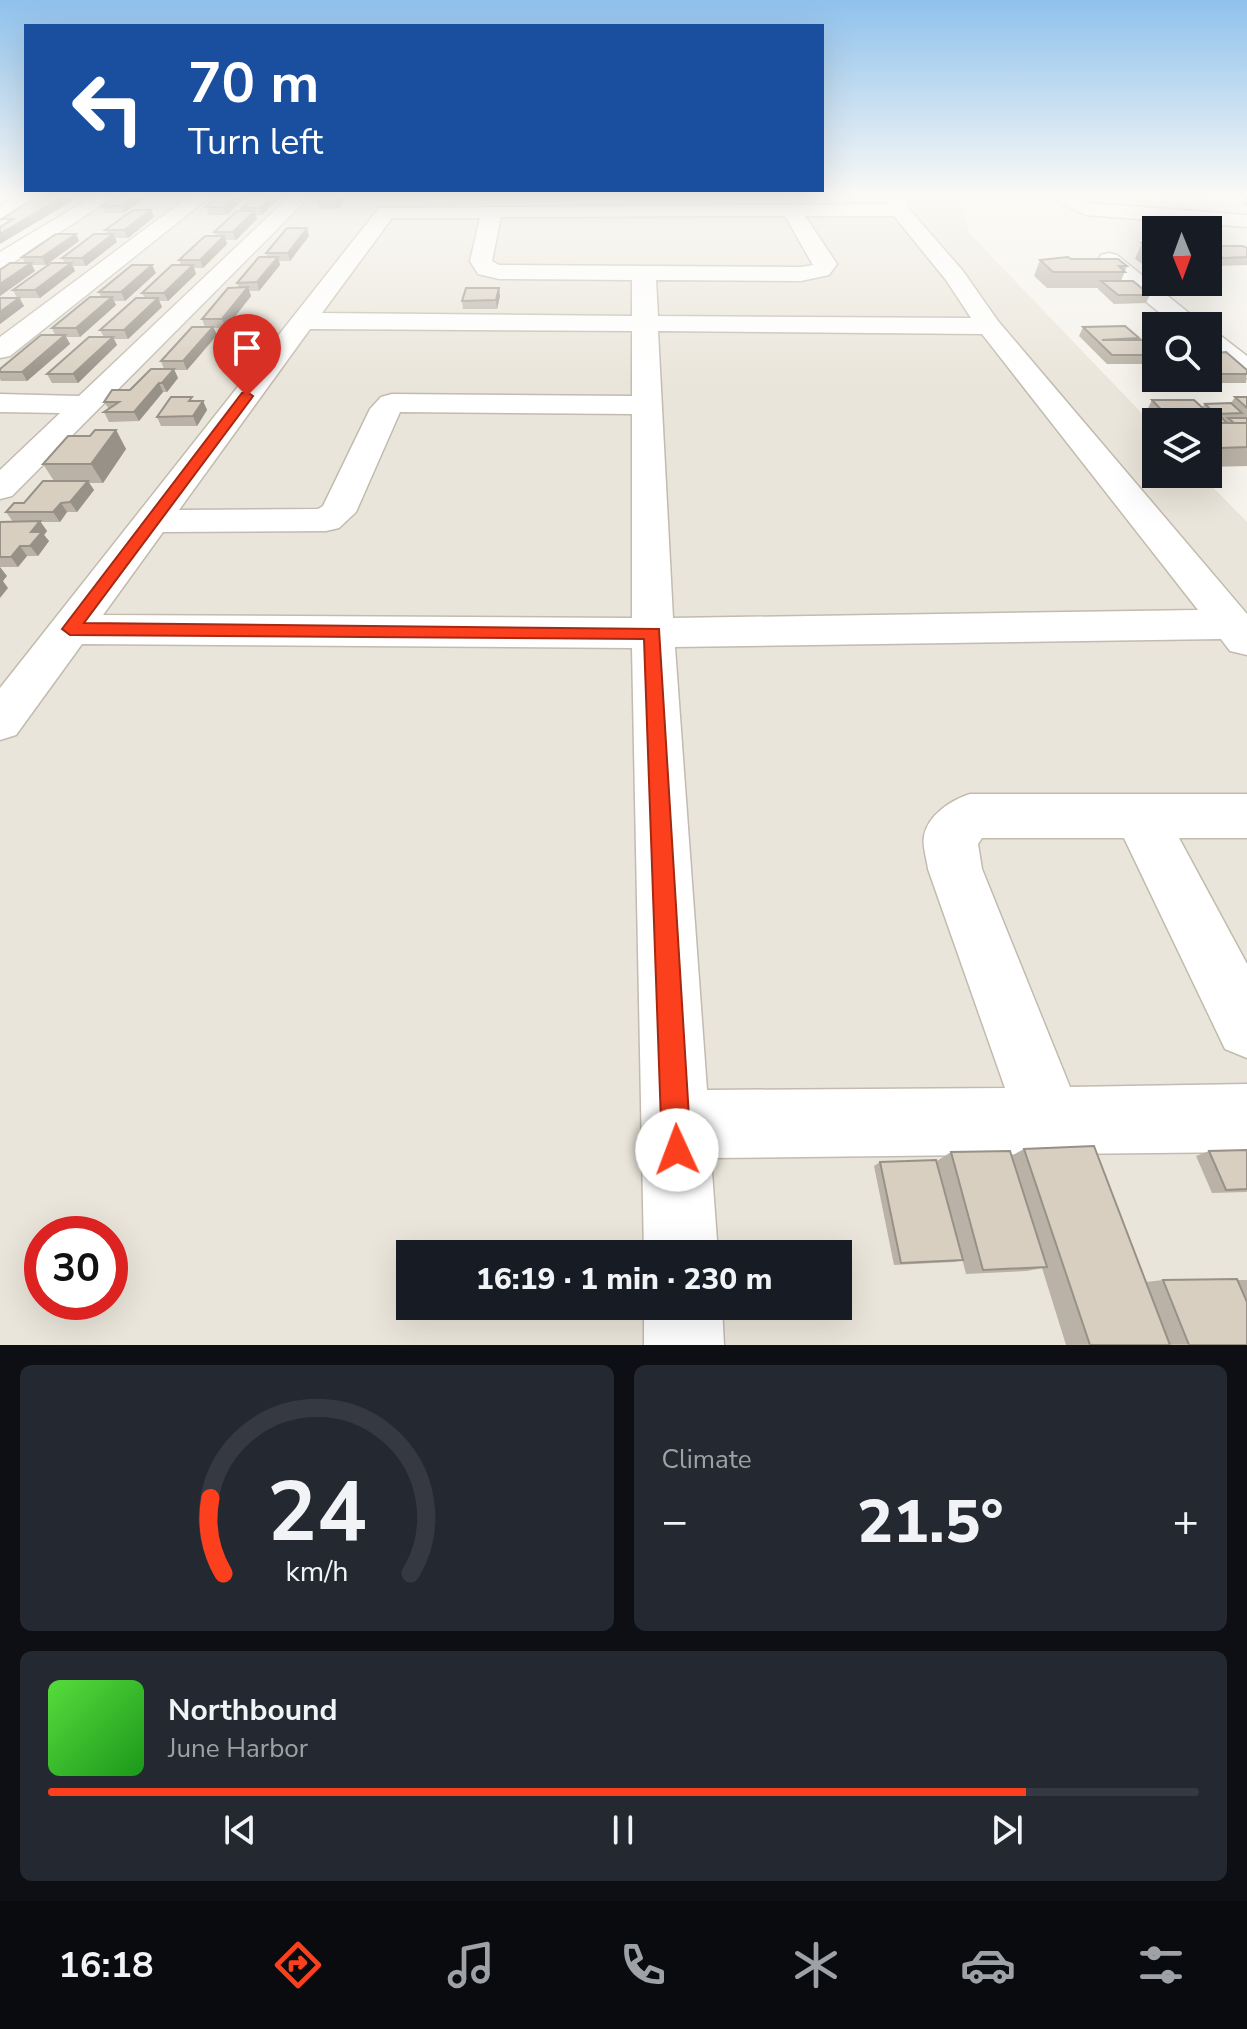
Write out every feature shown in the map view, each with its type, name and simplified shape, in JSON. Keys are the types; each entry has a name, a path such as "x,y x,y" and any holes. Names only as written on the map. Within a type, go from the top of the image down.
{"street":[{"path":"0,350 121,258"},
{"path":"0,489 238,258"},
{"path":"0,722 351,258"},
{"path":"482,258 486,269 499,272 801,274 821,270 826,264 822,258"},
{"path":"941,258 989,326 1240,633"},
{"path":"1109,260 1174,312"},
{"path":"644,273 653,633 680,1240"},
{"path":"303,321 989,326"},
{"path":"1222,350 1247,370"},
{"path":"0,403 89,405"},
{"path":"152,521 326,520 338,512 385,409 392,403 648,405"},
{"path":"70,629 1240,633"},
{"path":"1050,1121 955,869 950,837 970,816 1247,816"},
{"path":"1140,817 1247,1027"},
{"path":"676,1124 1247,1118"},
{"path":"683,1320 684,1345"}],"shaded area":[{"path":"0,258 993,258 1142,413 1142,488 1214,488 1247,522 1247,1345 0,1345"}],"building":[{"path":"181,258 202,258 200,260 179,260"},
{"path":"258,258 277,258 257,282 237,283"},
{"path":"1118,259 1127,266 1119,266 1125,272 1053,272 1040,260"},
{"path":"10,263 31,263 0,284 0,270"},
{"path":"51,263 71,263 35,290 13,290"},
{"path":"132,265 152,265 121,292 99,292"},
{"path":"172,265 193,265 164,293 142,293"},
{"path":"1101,281 1133,281 1142,288 1142,295 1118,295"},
{"path":"248,287 222,319 202,319 228,288"},
{"path":"466,288 499,288 496,300 462,301"},
{"path":"90,297 112,297 76,328 52,328"},
{"path":"0,298 19,298 0,312"},
{"path":"136,298 158,298 124,330 100,330"},
{"path":"1125,326 1139,338 1102,340 1142,340 1142,355 1112,355 1083,327"},
{"path":"192,327 213,327 183,361 161,361"},
{"path":"41,335 65,335 22,372 0,372 0,369"},
{"path":"89,337 113,337 73,374 47,374"},
{"path":"1222,352 1226,352 1247,370 1247,374 1222,374"},
{"path":"151,369 174,369 134,412 104,412 119,402 104,402 112,390 130,390"},
{"path":"171,397 192,397 189,401 203,401 193,416 157,417"},
{"path":"1235,397 1247,397 1247,408"},
{"path":"1152,400 1194,400 1203,408 1160,408"},
{"path":"1231,403 1242,413 1222,414 1222,408 1209,408 1205,404"},
{"path":"1228,418 1247,418 1247,423 1234,423"},
{"path":"1222,423 1247,423 1247,447 1222,448"},
{"path":"95,430 116,430 91,464 43,464 68,436 90,436"},
{"path":"43,481 88,481 70,502 61,503 53,512 6,512 14,503 24,503"},
{"path":"40,521 31,532 42,532 30,546 20,546 11,557 0,557 0,522"},
{"path":"1094,1146 1170,1345 1090,1345 1024,1149"},
{"path":"1247,1150 1247,1189 1226,1190 1209,1151"},
{"path":"1010,1151 1047,1267 983,1270 951,1152"},
{"path":"936,1160 963,1260 901,1263 880,1162"},
{"path":"1237,1279 1247,1302 1247,1345 1189,1345 1163,1280"}],"route":[{"path":"247,396 70,629 653,633 677,1150"}]}
